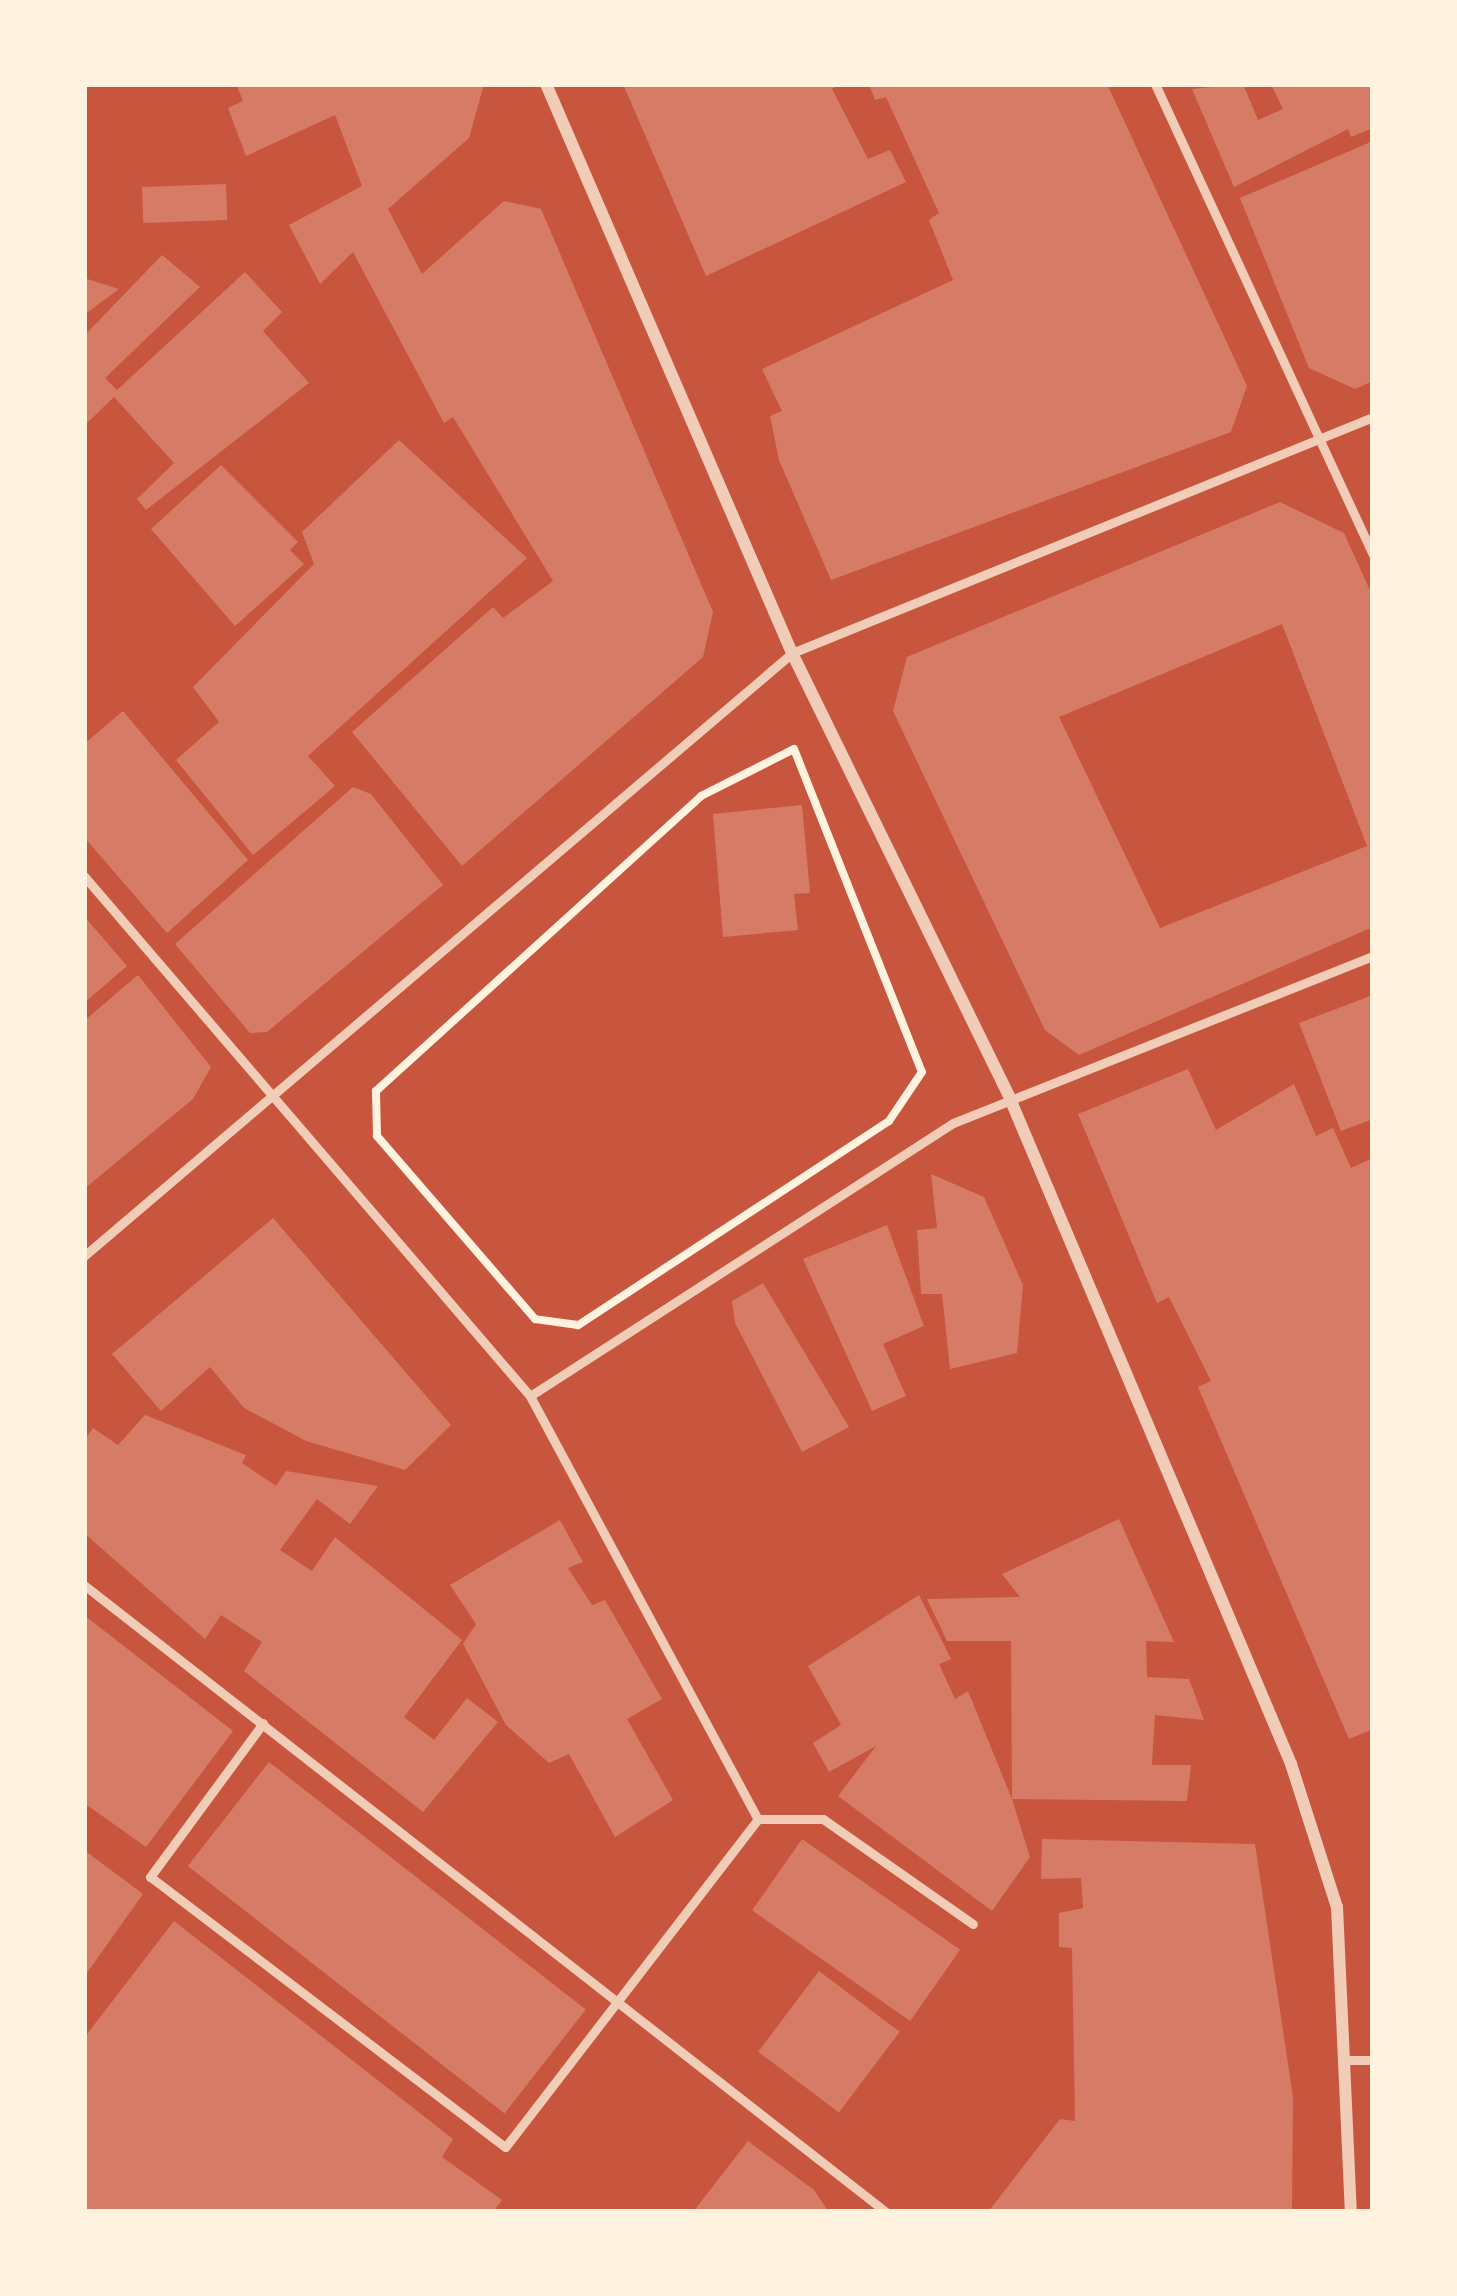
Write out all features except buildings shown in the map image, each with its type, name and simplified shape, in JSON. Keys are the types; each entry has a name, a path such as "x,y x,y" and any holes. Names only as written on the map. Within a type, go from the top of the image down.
{"street":[{"path":"546,84 792,653 1011,1101 1291,1764 1337,1907 1351,2212"}],"lane":[{"path":"1155,84 1373,555"},
{"path":"84,1256 792,653 1373,418"},
{"path":"84,877 268,1100 530,1396 758,1819"},
{"path":"530,1396 953,1124 1373,956"},
{"path":"84,1585 626,2003 886,2212"},
{"path":"263,1723 150,1876 505,2147 626,2003 758,1819"},
{"path":"758,1819 824,1819 973,1924"},
{"path":"1344,2060 1373,2060"}],"path":[{"path":"794,749 922,1072 889,1121 578,1324 535,1319 377,1136 376,1091 701,796 794,749"}]}
